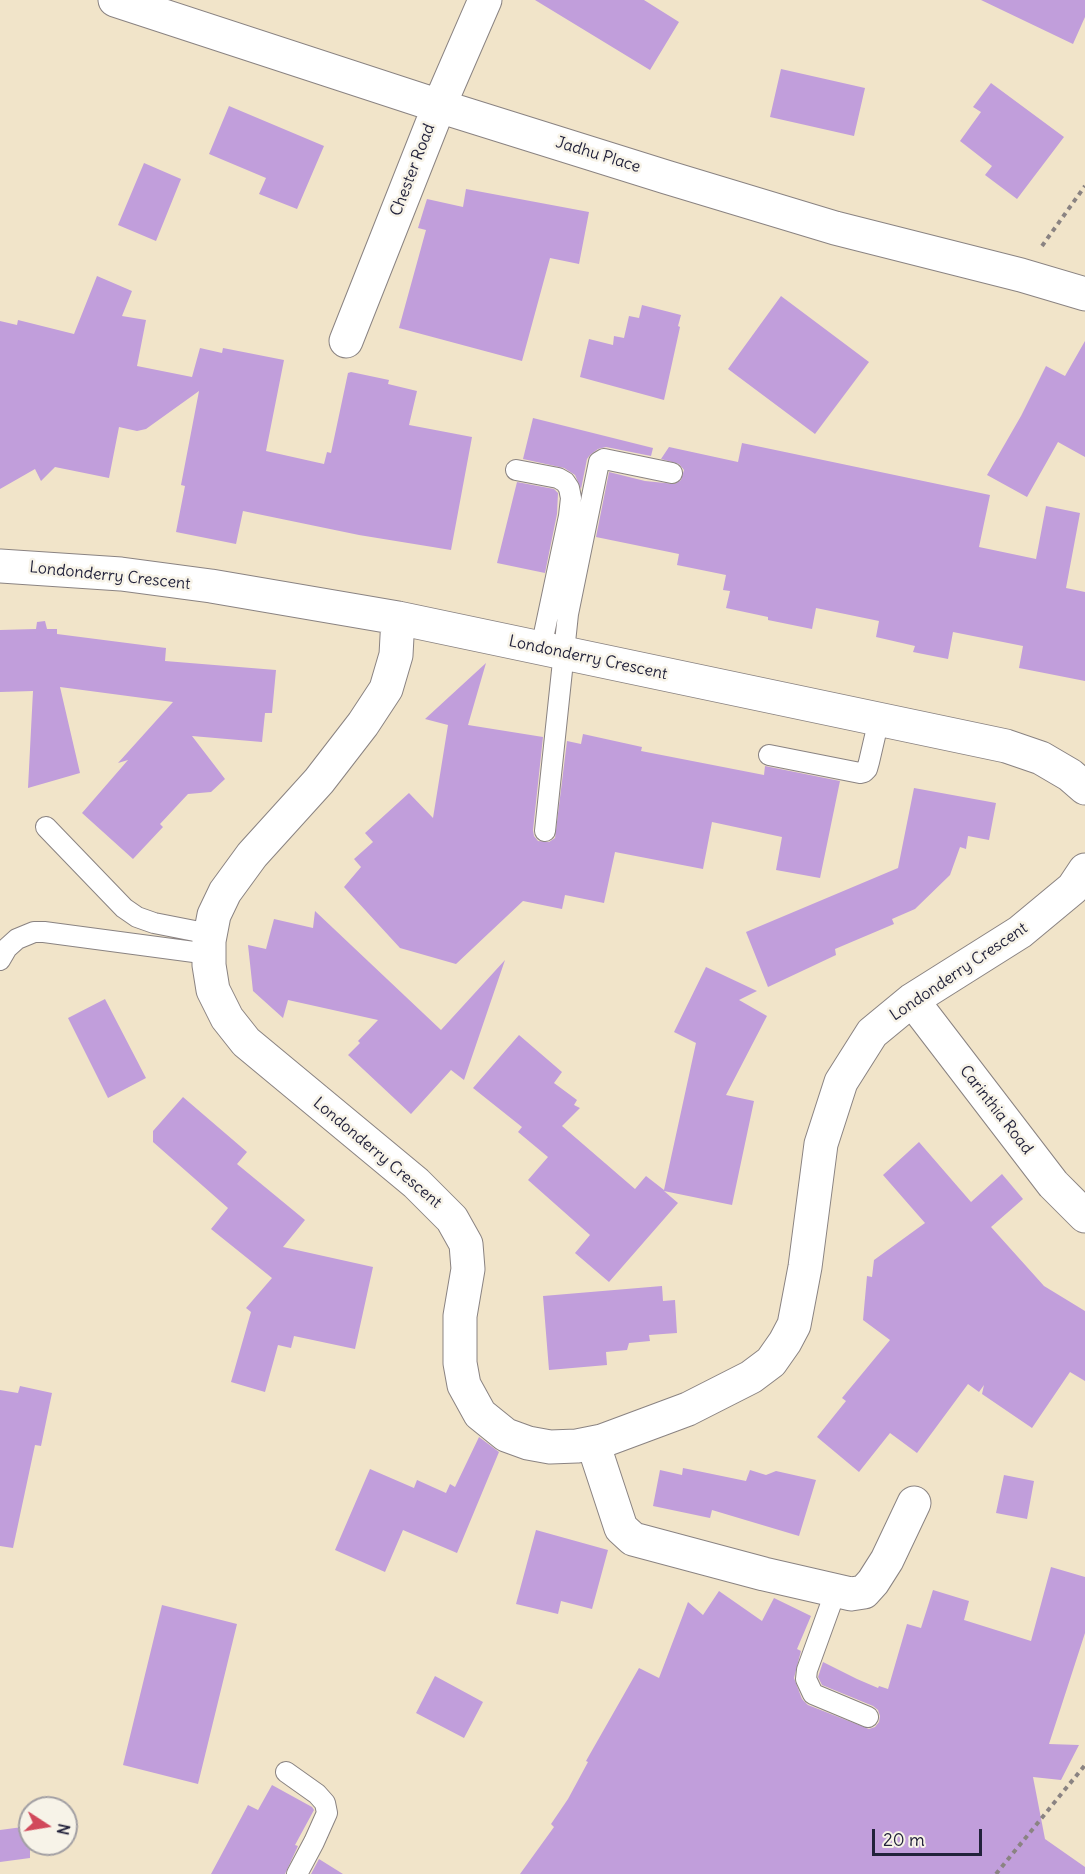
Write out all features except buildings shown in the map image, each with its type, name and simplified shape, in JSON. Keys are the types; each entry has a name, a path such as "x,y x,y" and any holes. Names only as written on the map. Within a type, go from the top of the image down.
{"street":[{"name":"Jadhu Place","path":"116,0 439,106 835,228 1021,274 1085,294"},
{"name":"Chester Road","path":"346,341 439,106 484,0"},
{"name":"Londonderry Crescent","path":"0,566 121,574 211,586 398,618 1006,746 1041,758 1070,775 1085,788"},
{"name":"Londonderry Crescent","path":"398,618 396,655 386,689 363,724 319,781 252,855 225,892 214,915 209,965 213,990 227,1018 246,1042 416,1183 452,1218 466,1244 468,1269 460,1316 460,1363 464,1385 480,1414 506,1435 528,1443 550,1447 577,1446 602,1441 688,1409 751,1377 771,1362 794,1325 805,1267 821,1144 841,1082 872,1033 912,1000 1020,932 1072,888 1085,870"},
{"name":"Carinthia Road","path":"912,1000 1053,1184 1084,1214"},
{"path":"593,1443 621,1528 633,1539 764,1574 851,1594 864,1592 887,1560 914,1503"}],"lane":[{"path":"553,651 568,614 600,460 672,473"},
{"path":"516,470 558,477 569,488 571,498 553,651 545,831"},
{"path":"769,755 864,772 870,762 879,719"},
{"path":"46,827 124,908 137,917 210,944"},
{"path":"0,960 7,948 17,939 34,932 210,944"},
{"path":"836,1590 807,1670 806,1679 813,1694 868,1717"},
{"path":"286,1772 317,1794 325,1803 327,1814 297,1874"}],"path":[{"path":"1021,274 1085,186"},
{"path":"996,1874 1085,1765"}]}
